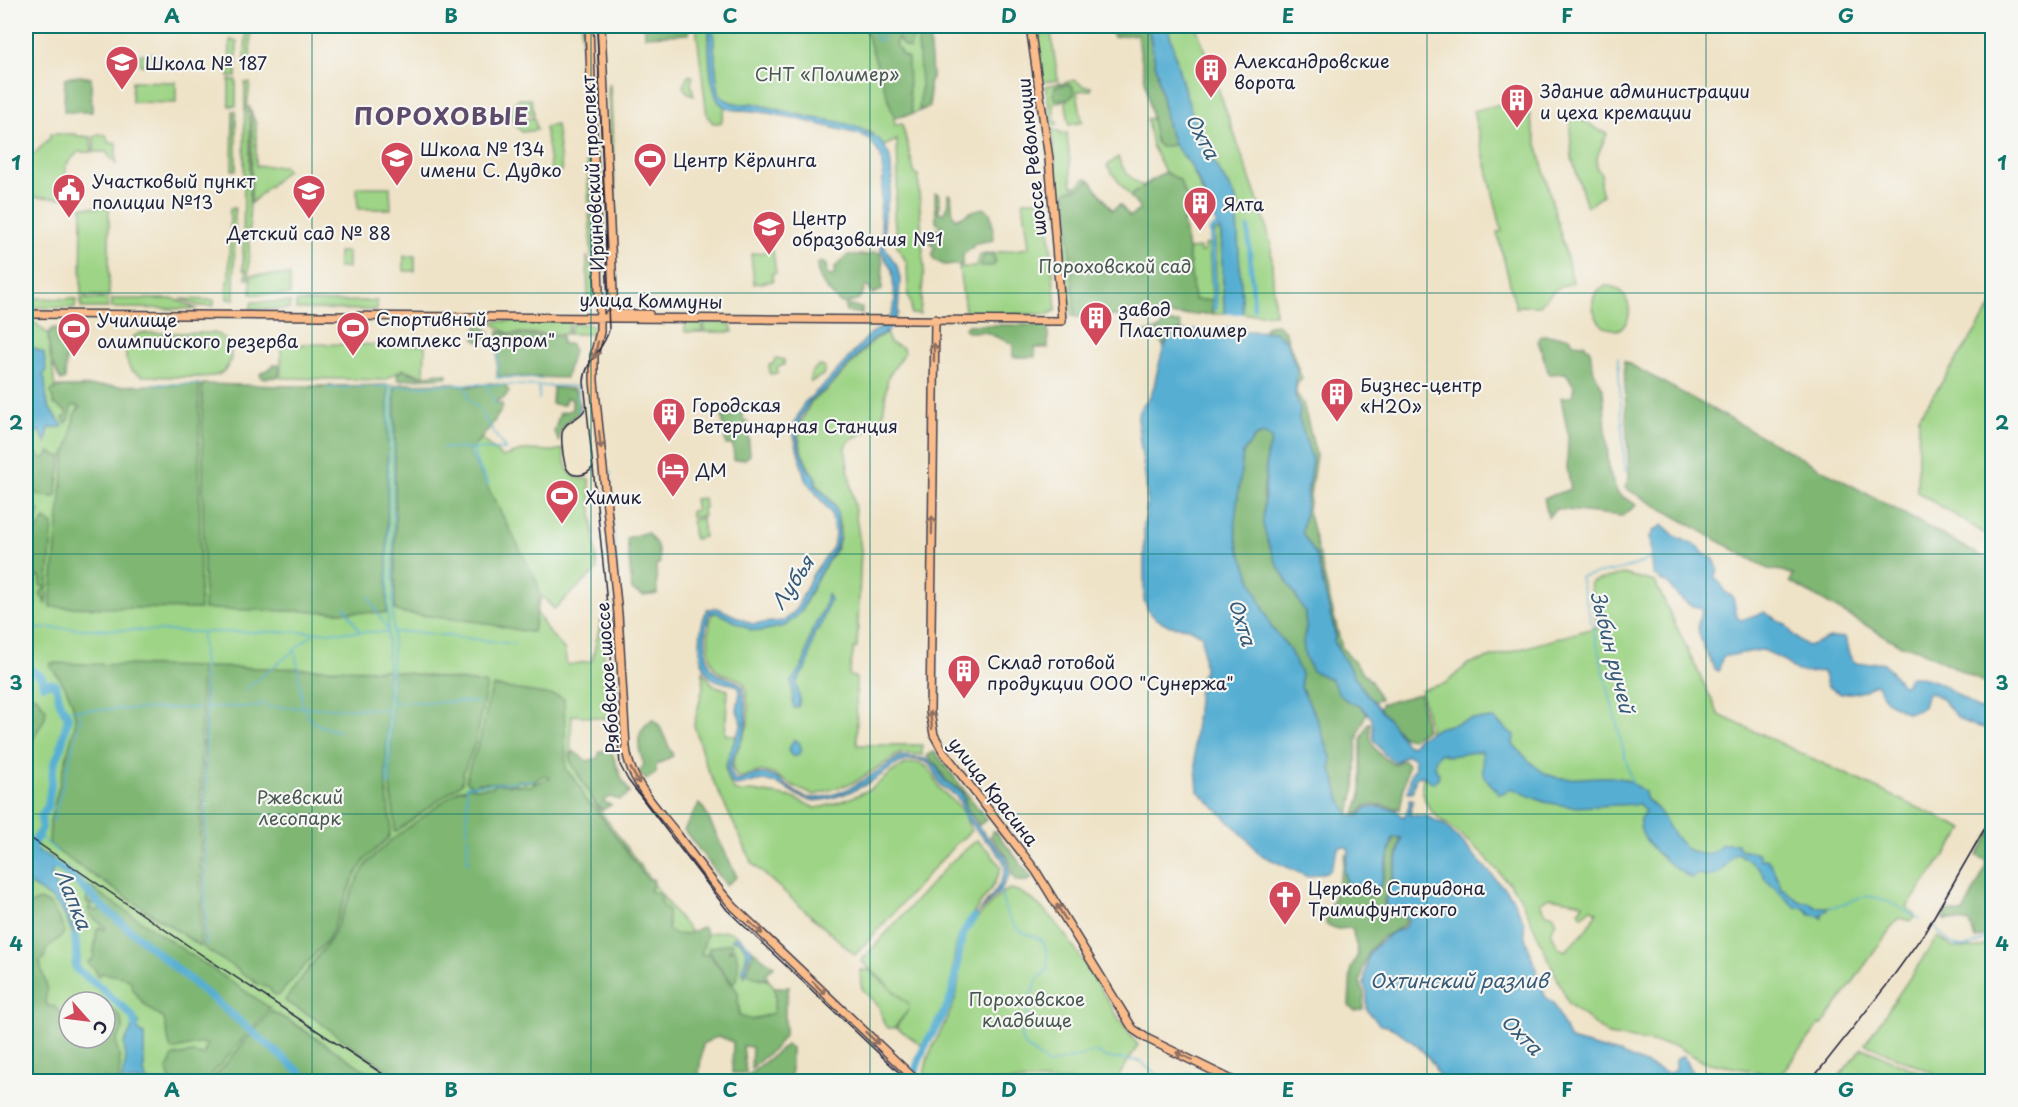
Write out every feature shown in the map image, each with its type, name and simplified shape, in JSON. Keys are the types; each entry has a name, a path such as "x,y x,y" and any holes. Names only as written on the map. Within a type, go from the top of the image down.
{"main road":[{"name":"Ириновский проспект","path":"589,26 600,316"},
{"name":"Ириновский проспект","path":"601,26 612,316"},
{"name":"шоссе Революции","path":"935,319 1062,321 1048,149 1030,26"},
{"name":"улица Коммуны","path":"26,312 721,315 935,319"},
{"name":"Рябовское шоссе","path":"600,316 600,332 594,356 594,381 615,588 629,764 641,787 734,908 918,1082"},
{"name":"улица Красина","path":"935,319 930,712 934,735 943,751 1036,871 1133,1029 1148,1039 1236,1082"}],"green space":[{"path":"246,26 251,26 250,67 245,61"},
{"path":"581,26 585,26 588,80 584,80 582,44 584,42 582,42"},
{"path":"644,26 689,26 689,34 645,36"},
{"path":"696,26 709,26 712,81 719,100 725,107 721,123 713,123 707,116"},
{"name":"СНТ «Полимер»","path":"713,26 957,26 935,30 929,34 932,77 929,84 930,107 894,118 895,125 902,124 915,174 918,175 924,270 920,314 911,314 907,263 897,246 894,215 898,178 897,140 884,146 870,132 752,103 736,103 724,98 721,96 717,83"},
{"path":"864,26 916,27 910,49 903,46 898,38 895,43 902,55 908,58 912,114 894,117"},
{"path":"924,26 957,26 935,30 929,34 932,77 929,84 930,107 919,110 921,85 918,42 925,30"},
{"path":"1111,26 1148,26 1167,123 1174,145 1160,147 1156,142 1137,34 1113,37"},
{"path":"1168,26 1196,26 1265,221 1271,246 1275,314 1242,314 1238,205 1207,149 1193,115 1181,80"},
{"path":"1051,33 1058,80 1043,82 1036,35"},
{"path":"230,40 237,41 236,77 229,77"},
{"path":"140,54 155,54 155,66 140,65"},
{"path":"688,75 693,76 691,84 694,96 683,87"},
{"path":"80,76 91,78 92,112 64,112 65,78"},
{"path":"229,80 236,80 236,106 229,106"},
{"path":"1075,80 1083,86 1091,87 1091,90 1077,91 1082,122 1069,125 1063,83"},
{"path":"132,81 176,82 176,103 132,102"},
{"path":"245,83 250,83 247,107 250,121 249,279 246,279 246,270 243,270"},
{"path":"1060,83 1062,101 1053,103 1055,122 1058,125 1052,127 1046,86"},
{"path":"608,84 610,84 614,166 611,166"},
{"path":"1066,84 1073,86 1074,95 1067,100 1055,99 1053,95 1055,87"},
{"path":"584,86 586,86 589,112 595,260 591,254"},
{"path":"1525,98 1573,282 1554,290 1540,306 1516,308 1497,232 1502,231 1473,111"},
{"path":"518,99 531,99 534,114 529,115 528,109 524,109 525,120 534,117 537,130 522,132 511,121 509,108"},
{"path":"249,106 256,124 256,166 283,166 287,170 251,203 252,121"},
{"path":"233,111 236,111 236,170 232,170"},
{"path":"1569,113 1607,134 1597,159 1603,195 1587,207 1572,158"},
{"name":"Пороховской сад","path":"1165,117 1174,144 1190,164 1213,217 1207,218 1188,200 1163,202 1187,315 1071,316 1052,130 1059,131 1060,134 1067,133 1072,186 1077,186 1086,178 1090,180 1112,210 1120,205 1130,217 1140,209 1107,166 1118,157 1128,174 1143,186 1165,172 1152,145 1147,119"},
{"path":"556,125 562,171 551,173 545,127"},
{"path":"51,134 76,134 91,137 92,152 78,152 66,165 65,198 26,197 26,162 49,139"},
{"path":"98,134 106,135 109,143 116,143 116,164 106,152 94,152 94,137"},
{"path":"614,170 616,219 613,219 611,171"},
{"name":"Пороховской сад","path":"1165,172 1180,180 1187,196 1207,218 1183,221 1194,300 1212,300 1212,314 1075,317 1066,191 1079,188 1090,180 1112,210 1120,205 1130,217 1140,209 1130,196"},
{"path":"357,187 390,187 391,209 358,209"},
{"path":"935,193 939,194 939,212 943,214 948,205 948,194 951,195 953,215 956,219 972,211 985,208 991,214 994,240 973,244 973,247 963,255 962,265 944,265 934,260 932,254 935,248 930,241 930,236 932,231 942,227 936,222"},
{"path":"1047,199 1056,310 1049,314 967,314 959,267 976,267 980,255 1027,248 1029,246 1023,201"},
{"path":"82,207 109,208 109,296 81,296"},
{"path":"235,208 234,300 227,299 227,281 229,280 230,209"},
{"path":"1215,231 1220,231 1221,235 1224,314 1212,314 1212,310 1217,309"},
{"path":"1209,244 1212,300 1194,301 1188,249 1200,248 1200,252 1204,252 1204,245"},
{"path":"773,251 776,273 772,273 773,281 754,284 751,254"},
{"path":"338,252 348,252 348,268 338,268"},
{"path":"874,252 880,253 883,262 882,290 872,294 868,287 865,287 857,301 849,302 849,306 862,308 862,313 846,312 845,303 840,303 821,281 817,264 822,262 826,265 827,275 830,276 834,275 835,267 848,255 869,255"},
{"path":"993,254 996,262 993,266 980,266 984,255"},
{"path":"404,256 415,256 415,271 404,271"},
{"path":"587,256 594,271 595,301 588,301"},
{"path":"251,275 290,275 290,295 251,294"},
{"path":"1605,286 1620,291 1628,304 1628,319 1617,330 1604,327 1594,311 1595,294"},
{"path":"26,298 76,299 75,308 26,307"},
{"path":"81,299 108,299 108,308 81,308"},
{"path":"112,299 175,299 197,309 112,308"},
{"path":"181,299 214,300 214,306 199,306"},
{"path":"377,301 377,310 296,309 296,302"},
{"path":"252,302 290,302 289,309 250,309"},
{"path":"1992,306 1992,538 1917,492 1919,417"},
{"path":"490,321 571,321 566,334 510,333"},
{"path":"702,322 702,332 685,332 685,323"},
{"name":"Ржевский лесопарк","path":"26,323 35,323 48,334 55,387 480,385 477,435 502,457 525,450 563,449 565,461 572,475 576,478 589,479 597,570 554,609 542,596 536,611 547,630 564,649 567,665 592,661 601,620 610,719 572,715 570,760 595,804 672,909 702,945 706,934 727,931 738,936 732,940 740,941 747,951 742,969 744,976 748,958 753,950 755,952 749,965 760,979 770,982 775,990 774,1013 752,1020 739,1016 739,1006 700,1035 695,1081 26,1081","holes":["730,943 733,945 728,950 730,952 733,949 733,984 711,954 717,946"]},
{"path":"573,323 593,325 594,334 568,334"},
{"path":"704,323 730,323 733,332 704,332"},
{"path":"1163,323 1180,323 1182,330 1174,332 1163,346 1158,335 1141,337 1143,333 1160,329"},
{"path":"1277,324 1285,331 1302,379 1297,384 1296,393 1303,403 1316,455 1308,510 1342,648 1372,683 1380,699 1372,702 1334,642 1336,634 1316,555 1302,533 1312,460 1299,419 1300,409 1295,395 1296,381 1275,332 1263,331 1268,325"},
{"path":"968,325 1048,325 1048,348 1035,348 1035,357 1013,357 1013,344 985,332 967,332 965,328"},
{"path":"477,326 482,326 490,332 488,337 479,342 475,339"},
{"path":"54,328 65,330 67,337 65,379 61,381 51,361 48,337 50,330"},
{"path":"498,331 510,335 562,336 562,344 571,344 573,350 566,378 497,376"},
{"path":"140,333 214,333 224,338 231,349 228,366 223,372 211,376 142,376 131,370 126,359 128,344"},
{"path":"886,333 890,343 902,347 905,352 888,377 882,423 850,440 845,448 861,549 857,648 854,648 849,675 856,678 857,745 922,745 922,755 901,753 855,782 814,795 773,774 761,771 739,778 734,773 733,766 736,752 747,729 748,708 745,685 736,678 719,672 711,661 708,644 713,612 716,611 753,629 786,625 801,612 819,575 837,548 840,528 835,505 817,485 816,477 802,453 799,427 811,402 828,389 874,340"},
{"path":"1542,335 1570,337 1573,343 1584,344 1590,350 1593,369 1603,389 1609,471 1618,494 1637,505 1622,516 1556,509 1548,517 1544,498 1571,489 1567,468 1568,435 1561,397 1572,397 1574,386 1566,373 1549,374 1538,341"},
{"name":"Cпортивный комплекс \"Газпром\"","path":"281,344 425,345 424,376 403,369 385,380 281,378"},
{"path":"777,358 784,360 784,365 777,367 778,373 770,374 769,365 773,364"},
{"path":"1624,361 1992,562 1992,698 1987,684 1918,649 1900,645 1790,582 1793,575 1768,569 1625,488 1629,477"},
{"path":"274,365 279,365 279,377 261,378 260,374"},
{"path":"821,366 825,368 823,375 811,382 812,372"},
{"path":"403,370 418,376 439,373 447,374 447,377 398,380 398,373"},
{"path":"448,383 473,387 490,383 505,385 509,392 503,399 497,400 496,403 501,403 503,407 469,451 538,584 539,595 533,632 479,622 402,613 395,610 395,386"},
{"path":"199,384 200,609 50,607 65,455 71,439 74,415 80,407 75,405 71,407 69,420 66,423 63,418 66,411 54,404 51,392 54,389 65,387"},
{"path":"202,384 324,387 388,385 387,613 204,609"},
{"path":"553,388 574,389 580,410 564,426 559,441 554,432 560,413 572,410 572,399 566,398 564,405 552,404"},
{"path":"743,404 743,420 747,421 750,455 745,459 734,460 733,445 726,445 721,408"},
{"path":"1263,434 1272,441 1267,454 1263,499 1295,594 1305,612 1306,628 1303,642 1305,656 1312,671 1331,679 1340,695 1349,702 1360,705 1367,713 1357,741 1355,787 1349,815 1339,797 1331,771 1331,758 1317,719 1301,687 1301,674 1288,647 1271,627 1239,549 1235,521 1243,452 1255,437"},
{"path":"50,452 62,456 56,496 53,497 39,495 28,488 31,456 36,453 41,458 45,458"},
{"path":"704,498 703,516 691,517 691,511 696,510 694,499"},
{"path":"30,508 36,508 40,512 33,531 36,532 45,519 53,525 46,604 40,594 45,587 40,585 41,579 39,576 31,578 27,576 26,571 26,514"},
{"path":"702,518 704,537 694,539 692,520"},
{"path":"647,532 657,545 660,563 656,565 657,594 643,596 632,590 627,538"},
{"path":"1623,574 1655,582 1719,715 1964,829 1907,907 1915,916 1911,921 1898,918 1827,1019 1822,1025 1820,1024 1780,1076 1704,1062 1676,1046 1608,1035 1569,1004 1519,895 1481,852 1433,813 1425,801 1422,787 1429,727 1421,690 1446,683 1468,664 1597,627 1590,582","holes":["1549,897 1583,903 1579,911 1582,916 1591,908 1597,912 1586,930 1565,951 1558,947 1551,932 1556,921 1554,915 1545,913 1540,903"]},
{"path":"51,663 201,667 200,946 49,844 50,821 75,724 71,701 65,686 50,667"},
{"path":"204,667 388,670 386,786 391,824 389,837 365,860 353,879 329,938 278,996 203,947"},
{"path":"392,671 487,684 475,744 463,773 462,783 397,831 394,831 390,786"},
{"path":"703,671 713,685 728,690 725,734 737,736 725,766 727,778 734,790 791,797 815,808 822,807 846,800 870,789 896,769 911,763 930,769 941,790 962,811 971,831 954,846 855,955 753,864 706,766 694,725 703,687"},
{"path":"493,686 558,696 564,699 566,769 581,788 584,799 594,807 647,879 653,879 650,891 659,894 663,906 668,911 668,930 681,935 702,927 705,929 706,937 701,955 709,954 738,992 739,1016 752,1020 773,1013 776,997 774,987 789,987 785,1007 785,1034 776,1047 751,1068 752,1047 743,1046 746,1073 732,1073 733,1042 718,1037 703,1044 698,1081 406,1081 356,1049 311,1016 286,1002 285,1000 331,939 357,880 368,862 390,841 460,789 492,787 496,784 532,786 550,778 545,775 535,782 524,783 519,780 516,783 478,783 473,786 466,781"},
{"path":"26,693 37,697 46,709 45,718 26,751"},
{"path":"1420,694 1426,730 1411,739 1403,737 1380,710 1381,704"},
{"path":"652,719 659,725 673,756 656,765 656,773 646,780 639,773 644,764 639,739 643,728"},
{"path":"1370,723 1372,743 1379,753 1395,765 1399,761 1405,761 1408,765 1400,809 1381,805 1365,806 1359,814 1355,814 1361,795 1361,740"},
{"path":"611,750 630,793 620,800 610,797 605,799 604,802 611,805 602,810 595,803 570,760 573,751 587,761 598,758 600,751"},
{"path":"935,752 987,820 979,825 967,809 963,792 946,780 927,756"},
{"path":"699,804 704,809 737,877 726,885 684,830"},
{"path":"1992,830 1992,923 1985,935 1975,939 1970,923 1948,919 1946,921 1942,918 1947,911 1963,913 1986,867 1986,860 1977,856"},
{"path":"993,831 1032,878 1028,881 1016,881 1008,857 990,836"},
{"path":"1394,837 1401,839 1392,879 1384,901 1385,908 1406,918 1406,922 1400,928 1381,938 1370,950 1364,963 1360,982 1364,993 1363,1009 1355,1011 1349,1006 1351,968 1358,954 1352,928 1337,929 1326,924 1326,920 1346,854 1344,872 1347,886 1355,892 1370,896 1379,890 1382,883"},
{"path":"977,840 1001,867 993,886 958,938 946,1007 923,1046 896,1027 909,1009 894,1028 888,1028 884,1024 879,1007 863,990 860,970 869,970 910,1005 861,961 951,862"},
{"path":"87,886 270,1008 206,1081 170,1081 167,1069 173,1056 193,1053 204,1055 208,1045 202,1043 172,1050 164,1019 143,1002 133,989 131,982 119,976 101,973 99,976 96,975 96,970 88,964 89,960 93,959 97,929 99,927 105,930 106,928 90,915 89,906 96,912 99,909 97,905 86,903 87,896 84,889"},
{"name":"Пороховское кладбище","path":"1011,889 1029,897 1064,933 1138,1045 1116,1081 928,1082 924,1077 929,1055 954,1003 965,936 985,910 1003,892"},
{"path":"39,900 50,904 63,926 64,932 61,937 48,947 44,958 40,961 46,985 45,1002 48,1006 57,1009 57,1050 117,1050 117,1046 120,1062 118,1081 107,1081 106,1077 100,1081 26,1081 26,904"},
{"path":"1938,936 1953,948 1979,948 1992,942 1992,1081 1952,1081 1865,1044"},
{"path":"730,943 733,945 728,952 735,948 738,962 738,972 733,984 708,951 709,948"},
{"path":"755,952 774,966 766,974 768,979 754,977 747,972"},
{"path":"271,1011 365,1070 369,1077 377,1081 211,1081"},
{"path":"117,1013 121,1018 123,1030 117,1039"},
{"path":"786,1045 791,1048 791,1081 741,1081"},
{"path":"1862,1048 1865,1049 1940,1081 1835,1081"}],"water":[{"path":"709,26 713,26 717,83 721,96 727,100 736,103 752,103 806,117 839,122 859,128 879,139 890,157 892,180 884,218 885,248 897,266 900,279 898,313 891,328 874,338 827,388 810,401 800,419 797,436 801,452 808,469 815,477 816,485 834,505 839,537 836,548 818,576 800,613 785,626 761,631 751,630 718,613 710,613 706,627 709,663 717,674 734,680 743,687 746,725 734,754 732,776 737,781 759,774 767,774 807,797 826,797 849,788 901,756 926,759 936,766 944,780 962,793 966,810 973,821 1006,857 1010,874 1000,891 967,924 1001,882 1004,862 968,821 957,797 942,786 933,768 927,763 915,760 901,762 861,787 821,800 805,799 768,781 760,780 737,786 730,781 727,774 729,757 742,723 737,711 740,691 737,685 715,679 705,669 700,643 704,616 707,609 718,608 752,624 784,621 796,610 813,574 833,547 835,534 831,513 805,479 792,428 804,403 828,381 870,334 884,326 892,313 895,300 892,270 881,251 880,214 883,174 881,156 870,140 862,135 780,115 731,109 719,102 713,87 710,66"},
{"name":"Охтинский разлив","path":"1148,26 1168,26 1181,80 1193,115 1207,149 1238,205 1244,331 1275,332 1286,340 1297,370 1295,395 1300,409 1299,419 1312,460 1302,533 1316,555 1335,634 1334,643 1362,688 1406,744 1412,746 1418,738 1438,728 1472,719 1494,719 1514,735 1513,744 1539,769 1549,775 1567,778 1615,777 1627,780 1645,792 1645,798 1659,811 1675,837 1688,849 1706,854 1711,853 1722,844 1737,844 1740,849 1758,853 1761,860 1766,858 1782,889 1798,901 1810,903 1815,907 1830,907 1822,914 1822,918 1811,915 1804,907 1795,907 1766,880 1759,868 1736,853 1718,873 1705,877 1700,874 1691,878 1658,854 1644,837 1640,828 1640,819 1645,811 1639,804 1573,807 1544,802 1511,788 1499,794 1483,775 1482,751 1449,756 1440,753 1435,764 1439,774 1438,778 1433,783 1424,776 1416,777 1412,793 1408,793 1411,773 1415,769 1414,758 1407,755 1395,762 1384,754 1374,740 1372,719 1360,705 1349,702 1340,695 1331,679 1312,671 1305,656 1303,642 1306,628 1305,612 1278,566 1263,524 1267,454 1272,441 1263,434 1255,437 1243,452 1235,521 1239,549 1271,627 1288,647 1301,674 1301,687 1317,719 1331,758 1331,771 1339,797 1349,815 1359,816 1366,808 1381,807 1396,810 1404,817 1409,800 1413,800 1410,815 1426,816 1443,824 1462,842 1511,896 1524,922 1525,937 1545,996 1554,1004 1570,1040 1619,1053 1670,1073 1676,1069 1676,1060 1684,1056 1693,1073 1708,1075 1722,1072 1732,1081 1441,1081 1424,1052 1394,1029 1380,1025 1367,1010 1367,993 1364,984 1367,960 1371,951 1391,933 1402,929 1408,923 1408,918 1386,907 1385,901 1393,879 1402,838 1393,837 1381,883 1378,889 1369,894 1355,890 1348,885 1344,869 1349,851 1347,847 1339,847 1330,871 1308,877 1259,854 1249,841 1198,791 1194,743 1200,677 1204,671 1202,635 1189,628 1170,626 1155,618 1148,610 1144,600 1144,524 1147,497 1138,414 1152,392 1163,349 1173,335 1191,331 1223,331 1225,326 1221,235 1190,164 1174,145 1167,123"},
{"path":"26,344 44,353 46,371 43,376 47,400 53,414 63,425 49,428 46,443 39,431 34,432 26,454"},
{"path":"1663,525 1676,537 1698,546 1704,554 1714,559 1718,569 1715,579 1724,591 1733,597 1737,617 1741,620 1764,612 1786,625 1794,636 1808,646 1830,638 1845,637 1850,656 1857,663 1884,663 1902,685 1906,684 1908,678 1930,679 1992,716 1992,729 1975,726 1963,720 1955,715 1943,700 1930,693 1926,696 1923,707 1908,713 1887,702 1878,686 1874,684 1866,691 1841,694 1827,686 1821,671 1801,672 1792,668 1784,660 1762,650 1724,657 1719,671 1715,670 1699,632 1699,617 1703,610 1687,603 1668,583 1653,574 1650,537 1654,530"},
{"path":"827,594 830,599 821,625 814,634 808,664 796,683 800,700 798,707 794,708 791,682 804,663 811,633 824,608"},
{"path":"794,739 799,742 802,750 797,756 792,756 788,751"},
{"path":"31,842 37,851 52,858 56,864 51,874 76,934 77,947 68,922 58,905 26,881 26,845"},
{"path":"738,936 753,950 748,960 745,976 742,969 747,951 740,941 732,940"},
{"path":"133,1017 139,1022 138,1030 144,1034 146,1081 121,1081 126,1061 124,1043 131,1031"}],"pier":[{"path":"1221,314 1245,314 1246,326 1222,326"}],"waterway":[{"path":"876,30 881,30 883,36 880,41 874,34 876,30"},
{"path":"1215,309 1211,231 1221,223"},
{"path":"1248,228 1254,308"},
{"path":"498,378 498,354 504,347"},
{"path":"1618,357 1625,472"},
{"path":"496,378 516,378"},
{"path":"519,378 542,379"},
{"path":"152,384 199,384"},
{"path":"463,384 468,392 469,400"},
{"path":"390,786 393,632 393,387 474,384 545,386"},
{"path":"486,384 496,405"},
{"path":"328,388 389,386 388,571"},
{"path":"547,386 577,386 579,413"},
{"path":"539,387 539,399"},
{"path":"471,402 477,407 505,449"},
{"path":"604,441 607,473 611,475"},
{"path":"443,448 505,450"},
{"path":"467,448 487,486"},
{"path":"473,448 477,463 489,484"},
{"path":"612,482 609,486 621,608"},
{"name":"Зыбин ручей","path":"1632,784 1580,577 1627,568 1653,557"},
{"path":"387,786 388,573"},
{"path":"368,596 387,629"},
{"path":"345,607 360,632"},
{"path":"622,618 628,703"},
{"path":"34,629 388,632"},
{"path":"393,632 415,632 514,644"},
{"path":"202,634 206,707 206,945"},
{"path":"313,634 295,649 303,707 313,721 339,731"},
{"path":"244,690 295,650"},
{"name":"Лапка","path":"26,663 30,670 42,677 43,685 48,683 56,685 60,703 68,717 60,751 54,764 48,805 41,817 42,828 33,844 33,852"},
{"path":"205,707 259,707 260,703 264,702 267,707 386,709"},
{"path":"392,702 478,702"},
{"path":"70,710 198,708"},
{"path":"53,822 80,721 80,710"},
{"path":"468,863 467,786 535,780"},
{"path":"40,837 58,852"},
{"path":"48,862 73,878 111,914 301,1073 306,1082"},
{"path":"1001,892 1011,921 1019,930 1041,940 1047,950 1048,969 1037,980 1026,1002 1028,1020 1021,1036 1026,1047 1049,1065 1095,1052 1108,1058 1140,1061 1166,1079 1190,1073 1207,1082"},
{"path":"1830,907 1869,896 1892,904 1920,919"},
{"name":"Лубья","path":"912,1082 923,1050 949,1004 960,945 967,926 974,917"},
{"path":"1936,928 1951,944 1960,947 1976,944 1992,929"},
{"name":"Лапка","path":"75,937 77,970 124,1008 133,1017 135,1026"}],"tram line":[{"path":"597,26 609,330 588,367 584,382 605,582 620,765 628,780 727,910 909,1082"},
{"path":"585,409 580,416 563,429 563,455 566,467 571,474 583,474 593,467"}],"railway":[{"path":"1810,1082 1886,986 1925,932 1992,816"},
{"path":"26,835 202,955 395,1082"}],"place":[{"name":"Школа № 187","path":"122,91"},
{"name":"Александровские ворота","path":"1211,99"},
{"name":"Здание администрации и цеха кремации","path":"1517,129"},
{"name":"Школа № 134 имени С. Дудко","path":"397,187"},
{"name":"Центр Кёрлинга","path":"650,188"},
{"name":"Участковый пункт полиции №13","path":"69,219"},
{"name":"Детский сад № 88","path":"309,220"},
{"name":"Ялта","path":"1200,232"},
{"name":"Центр образования №1","path":"769,256"},
{"name":"завод Пластполимер","path":"1096,347"},
{"name":"Cпортивный комплекс \"Газпром\"","path":"353,357"},
{"name":"Училище олимпийского резерва","path":"74,358"},
{"name":"Бизнес-центр «H2O»","path":"1337,423"},
{"name":"Городская Ветеринарная Станция","path":"669,443"},
{"name":"ДМ","path":"673,498"},
{"name":"Химик","path":"562,525"},
{"name":"Склад готовой продукции ООО \"Сунержа\"","path":"964,700"},
{"name":"Церковь Спиридона Тримифунтского","path":"1285,926"}],"district":[{"name":"ПОРОХОВЫЕ","path":"442,115"}],"water label":[{"name":"Охта","path":"1203,136"},
{"name":"Охта","path":"1243,622"},
{"name":"Охта","path":"1522,1034"}]}
